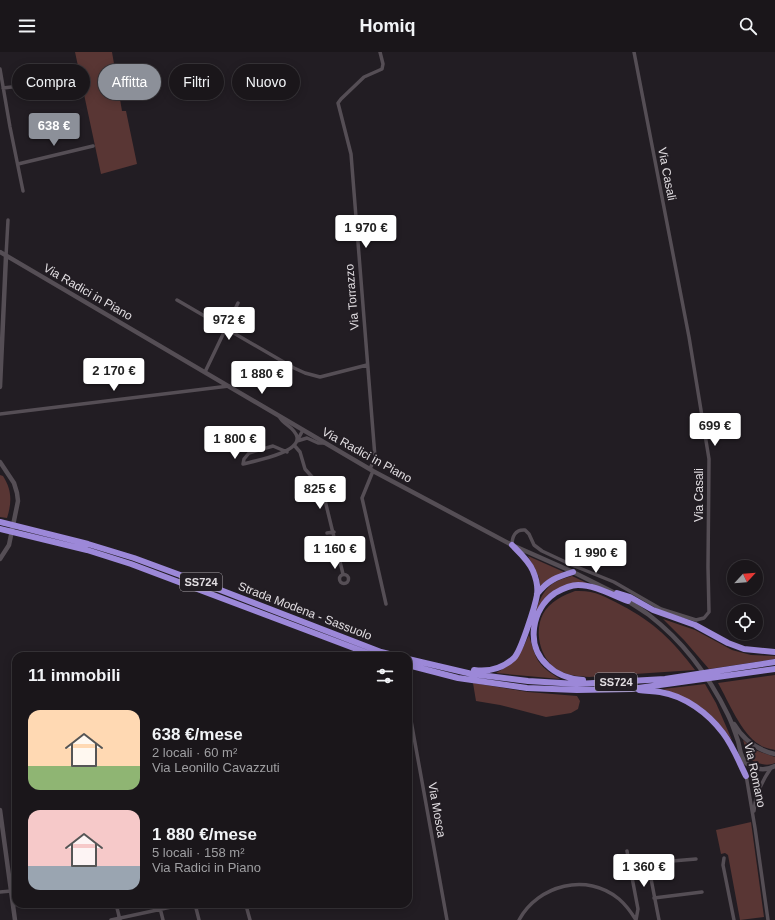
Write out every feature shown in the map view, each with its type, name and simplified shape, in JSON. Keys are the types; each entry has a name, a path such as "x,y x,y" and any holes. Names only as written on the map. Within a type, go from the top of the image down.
{"highway":[{"name":"Strada Modena - Sassuolo","path":"0,522 81,542 134,558 381,652"},
{"name":"Strada Modena - Sassuolo","path":"0,529 65,544 131,564 364,652"},
{"path":"512,545 526,559 533,571 537,594"},
{"path":"456,671 491,670 505,664 515,657 521,647 537,594 542,587 552,579 573,572"},
{"path":"596,683 568,678 557,673 546,665 539,655 533,634 536,617 540,608 549,598 561,589 577,585 590,586 628,601"},
{"path":"611,590 630,597 653,610 695,625 728,643 744,649 775,652"},
{"name":"SS724","path":"412,660 456,671 528,681 576,684 665,679 775,662"},
{"name":"SS724","path":"412,666 458,678 526,688 577,690 631,688 775,670"},
{"path":"631,688 660,692 674,696 688,702 702,712 724,734 746,776"}],"street":[{"name":"Via Torrazzo","path":"372,470 375,456 351,154 338,103 364,77 382,68 383,64 380,52"},
{"name":"Via Casali","path":"512,545 512,538 515,534 519,530 525,530 529,534 534,545 542,551 614,582 661,609 696,620 704,618 709,612 709,459 689,337 634,52"},
{"path":"0,69 23,192"},
{"path":"3,88 12,87"},
{"path":"18,164 93,146"},
{"path":"0,387 8,220"},
{"name":"Via Radici in Piano","path":"0,252 372,470 512,545 611,590 649,615 668,632 696,662 713,686"},
{"path":"177,300 294,368 313,376 324,377 367,365"},
{"path":"205,372 238,303"},
{"path":"0,414 230,386"},
{"path":"277,414 281,420 295,432 297,441"},
{"path":"287,452 274,446 249,453 242,464 287,452 294,446 303,430"},
{"path":"297,441 307,438 318,443 325,443"},
{"path":"294,446 300,452 305,469 322,488 334,532 343,574"},
{"path":"0,462 16,488 18,501 9,545 0,559"},
{"path":"372,470 362,498 386,604"},
{"path":"327,534 334,532"},
{"name":"Via Romano","path":"713,686 729,717 738,740 742,756 754,818 768,920"},
{"path":"729,717 744,738 762,750 775,754"},
{"name":"Via Mosca","path":"412,726 447,920"},
{"path":"742,756 747,764 756,768 763,770 773,767"},
{"path":"754,818 757,793 761,783 773,767"},
{"path":"0,810 3,846 12,891 0,892"},
{"path":"627,851 638,909 636,920"},
{"path":"647,858 658,918"},
{"path":"724,858 723,864 734,920"},
{"path":"648,863 696,859"},
{"path":"519,920 528,907 538,897 550,890 564,885 578,884 592,886 606,891 618,898 628,908 636,920"},
{"path":"654,898 702,892"},
{"path":"15,920 16,908"},
{"path":"117,908 120,919"},
{"path":"112,920 168,908"},
{"path":"196,908 199,920"},
{"path":"247,908 250,920"},
{"path":"160,910 163,920"}],"shaded area":[{"path":"75,52 112,52 114,64 98,64 98,100 120,100 122,111 126,111 137,164 101,174 85,100 90,100 90,64 78,64"},
{"path":"0,475 3,476 10,491 10,507 7,518 0,517"},
{"path":"528,556 564,572 547,580 540,586 539,577"},
{"path":"572,576 587,583 564,587 535,614 543,593 557,581"},
{"path":"575,591 599,594 644,619 662,633 679,650 695,670 589,677 575,676 555,668 544,655 541,647 539,638 540,622 543,614 549,606 562,597"},
{"path":"663,619 695,630 732,650 751,655 775,656 775,659 709,669 684,640"},
{"path":"529,635 538,661 546,670 560,679 496,673 517,658"},
{"path":"775,675 775,750 762,746 753,740 741,726 718,683"},
{"path":"473,683 528,692 577,696 580,701 578,709 571,713 546,717 500,705 476,701"},
{"path":"705,684 716,703 732,740 724,729 702,708 685,698 663,689"},
{"path":"743,740 755,750 775,757 775,763 765,765 749,759"},
{"path":"751,822 764,917 740,920 728,855 725,853 721,854 716,830"}]}
